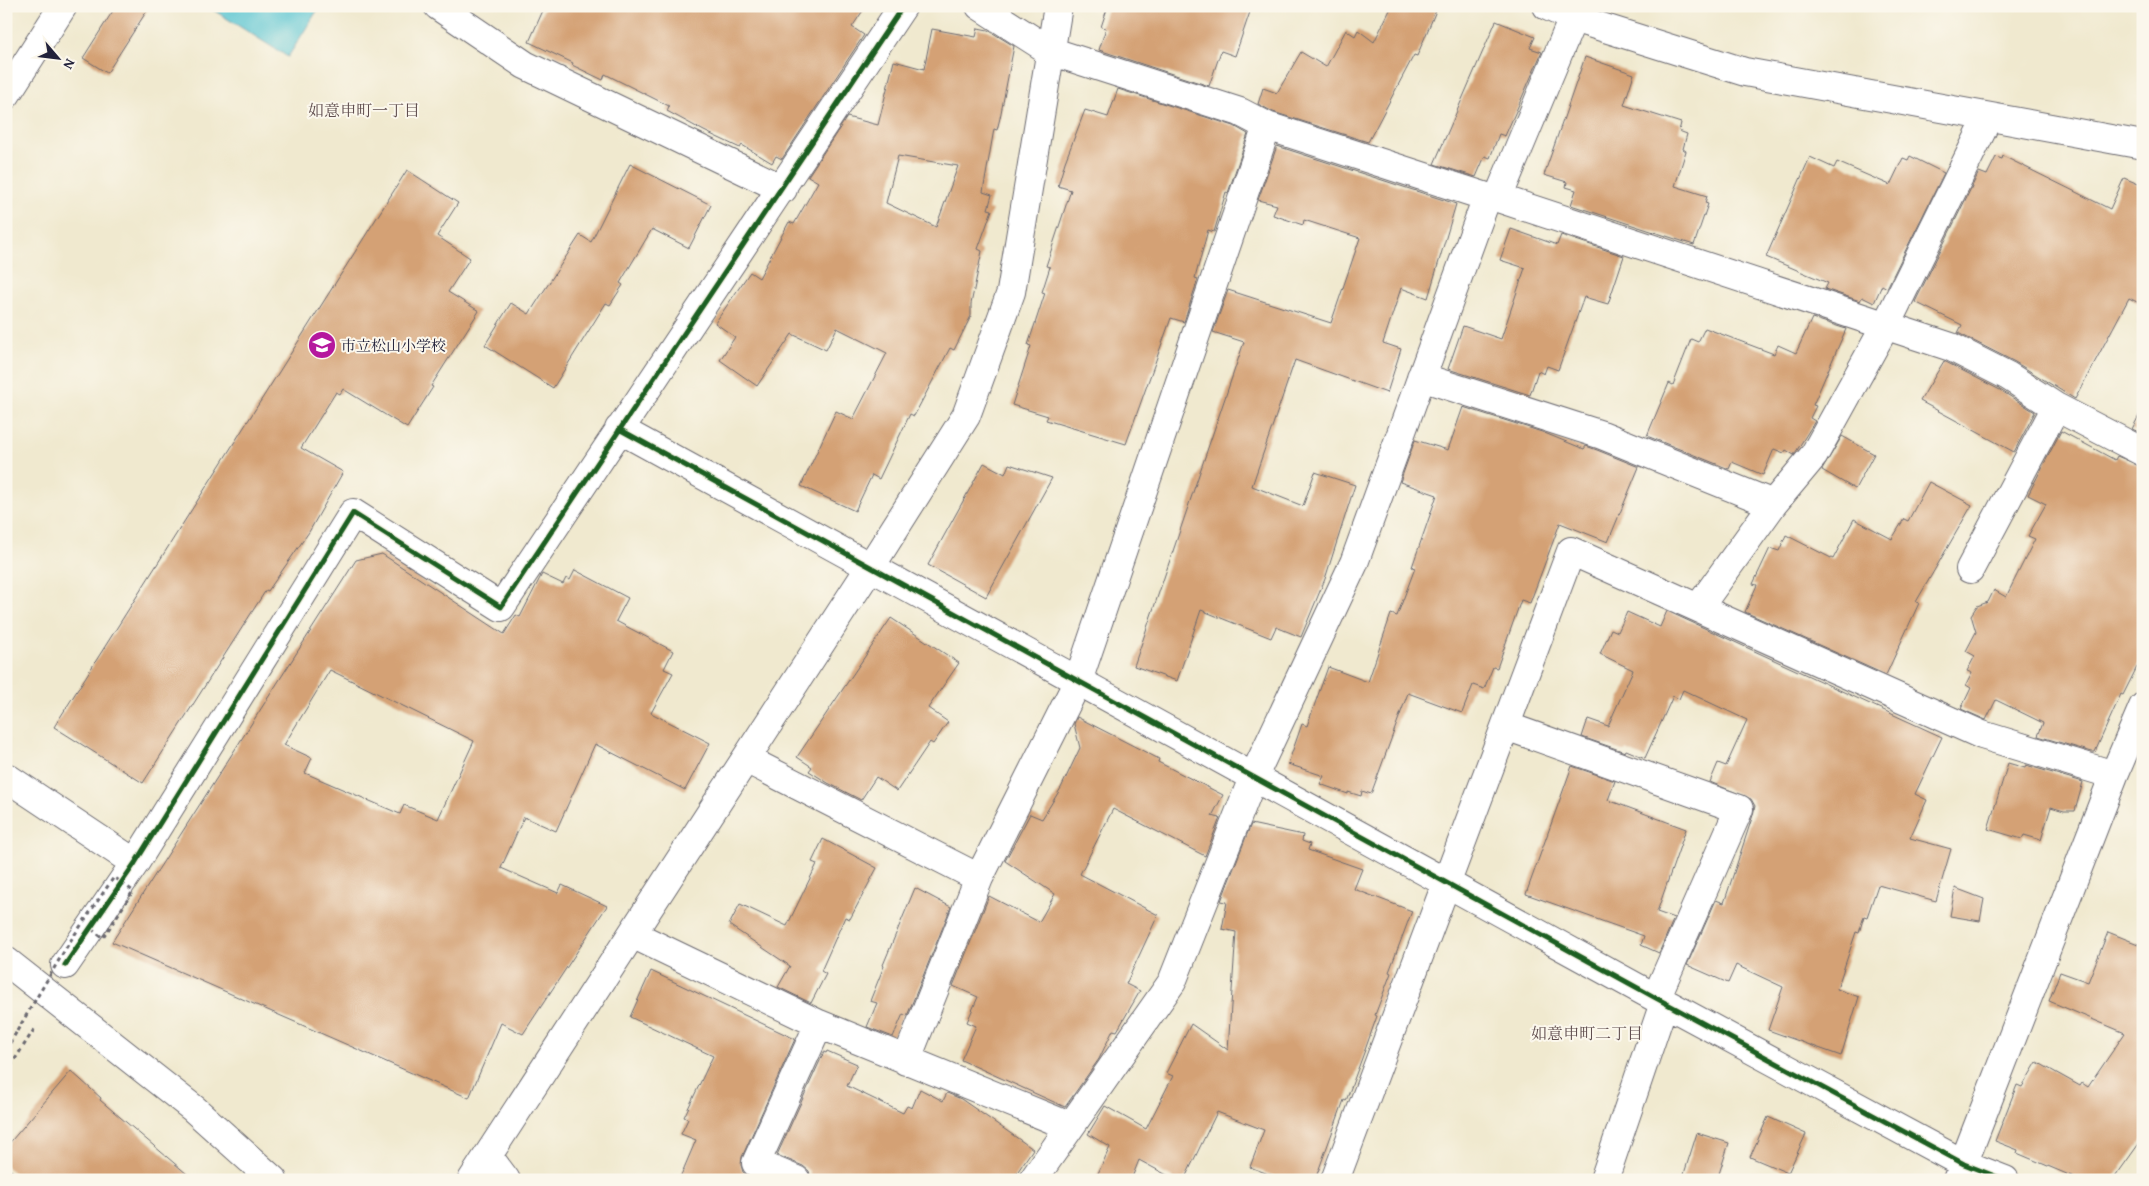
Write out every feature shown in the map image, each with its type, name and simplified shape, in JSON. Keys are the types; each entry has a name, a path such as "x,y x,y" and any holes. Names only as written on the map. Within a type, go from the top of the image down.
{"street":[{"path":"6,95 63,6"},
{"path":"438,6 525,65 783,189"},
{"path":"65,965 135,863 353,513 501,607 619,429 783,189 903,6"},
{"path":"980,6 1050,51 1240,112 1267,126 1493,197 1951,347 2008,376 2056,407 2143,452"},
{"path":"472,1180 871,566 966,416 1011,292 1058,6"},
{"path":"1547,6 1573,18 1745,72 2143,146"},
{"path":"1033,1180 1069,1126 1172,982 1253,778 1354,563 1421,377 1493,197 1573,18"},
{"path":"1699,607 1773,504 1814,455 1886,325 1988,118"},
{"path":"906,1062 979,878 1078,681 1267,126"},
{"path":"1421,377 1602,435 1773,504"},
{"path":"1970,569 2056,407"},
{"path":"619,429 1660,1000 1960,1172 2005,1180"},
{"path":"1335,1180 1571,551 1982,735 2114,775"},
{"path":"1960,1172 2114,775 2143,707"},
{"path":"1506,726 1738,809 1660,1000 1604,1180"},
{"path":"746,759 979,878"},
{"path":"6,777 135,863"},
{"path":"632,934 820,1024 906,1062 1069,1126"},
{"path":"6,961 194,1109 273,1180"},
{"path":"796,1180 756,1163 820,1024"},
{"path":"488,1156 506,1180"}],"path":[{"path":"6,1050 69,943 114,877 133,891 103,938 90,928"},
{"path":"6,1073 35,1028"}],"water":[{"path":"207,6 320,6 288,57"}],"building":[{"path":"116,6 150,6 107,73 83,58"},
{"path":"545,6 866,6 852,27 864,35 782,159 776,156 772,163 742,145 740,148 704,131 667,111 669,106 605,74 603,80 529,42"},
{"path":"1108,6 1252,6 1235,56 1221,51 1209,86 1099,50 1106,28 1101,27"},
{"path":"1392,6 1438,6 1417,56 1414,55 1368,142 1273,112 1258,104 1263,88 1277,93 1301,52 1326,67 1346,30 1355,36 1358,30 1374,42"},
{"path":"1496,21 1535,37 1530,48 1542,52 1505,136 1499,134 1490,158 1485,156 1476,177 1434,164"},
{"path":"978,28 988,30 1014,46 1000,118 997,130 994,129 983,192 992,195 988,209 992,210 978,249 982,251 971,304 971,316 954,350 950,348 914,416 910,414 879,479 872,475 855,511 801,486 836,411 853,419 887,353 837,328 826,350 792,334 757,386 720,360 735,337 715,323 750,272 759,278 789,222 794,224 818,182 808,176 847,117 878,125 894,61 924,69 932,29 976,37","holes":["898,156 958,166 936,227 886,203"]},
{"path":"1585,57 1634,74 1624,105 1681,123 1679,131 1687,134 1683,149 1686,151 1675,186 1707,196 1705,203 1708,204 1694,245 1571,205 1576,190 1566,187 1567,182 1544,175"},
{"path":"1118,89 1234,126 1248,134 1228,193 1226,192 1214,232 1208,230 1195,278 1198,279 1184,322 1171,318 1126,444 1046,420 1048,416 1012,405 1031,346 1028,345 1045,293 1042,292 1050,267 1046,266 1071,190 1058,186 1065,162 1085,110 1108,117"},
{"path":"1277,146 1456,204 1428,298 1401,288 1383,343 1401,349 1387,393 1295,360 1252,486 1303,506 1315,472 1355,485 1325,579 1301,637 1276,627 1271,638 1201,610 1177,681 1134,666 1244,342 1213,332 1228,290 1331,323 1360,238 1304,220 1303,225 1273,215 1277,205 1258,200"},
{"path":"1910,156 1944,173 1887,288 1882,285 1874,303 1862,297 1860,301 1825,289 1828,283 1766,257 1810,157 1834,168 1837,162 1890,185 1903,158 1908,160"},
{"path":"2003,156 2110,209 2124,178 2143,186 2143,305 2129,298 2075,399 2015,362 1958,333 1962,325 1915,302 1979,172 1987,175 1996,157 2002,159"},
{"path":"630,164 711,205 689,248 652,229 620,283 623,285 610,305 606,303 553,388 485,345 511,303 529,314 580,235 591,242"},
{"path":"407,170 458,203 437,236 470,258 448,292 479,311 431,386 433,387 407,428 343,389 340,394 336,392 301,448 343,472 309,532 268,591 266,590 143,783 54,727"},
{"path":"1511,229 1557,245 1561,235 1624,256 1608,304 1584,297 1558,370 1547,366 1544,374 1538,371 1530,395 1448,369 1463,326 1501,339 1525,268 1500,260"},
{"path":"1812,318 1846,329 1813,405 1816,406 1810,418 1815,421 1794,455 1786,450 1784,453 1774,449 1763,475 1732,462 1729,469 1647,436 1669,383 1673,385 1691,339 1698,342 1705,328 1774,354 1778,345 1796,353"},
{"path":"1944,361 2000,390 2035,412 2014,452 1920,401"},
{"path":"1463,407 1542,432 1584,449 1586,446 1639,467 1608,542 1560,523 1530,603 1521,600 1497,668 1493,667 1484,689 1473,685 1462,713 1408,693 1371,794 1362,791 1361,796 1348,792 1348,794 1320,784 1324,776 1288,764 1302,724 1307,726 1328,667 1368,682 1391,614 1397,616 1415,568 1412,567 1437,495 1400,482 1415,440 1448,450"},
{"path":"2143,408 2143,434 2132,429"},
{"path":"2061,431 2115,460 2117,456 2143,467 2143,655 2123,695 2121,694 2095,752 2038,736 2043,723 1996,700 1986,720 1961,709 1971,688 1966,685 1972,673 1967,671 1975,656 1966,651 1976,632 1971,615 1977,606 1988,602 1994,590 2006,597 2035,539 2028,536 2046,504 2028,495"},
{"path":"1842,436 1874,454 1855,489 1822,470"},
{"path":"984,463 1005,474 1009,464 1052,478 986,597 928,565"},
{"path":"1929,482 1972,505 1916,602 1919,603 1886,675 1745,612 1757,585 1753,584 1770,548 1779,551 1786,535 1833,559 1854,519 1892,539 1904,519 1908,521"},
{"path":"382,554 504,634 516,615 520,617 542,574 563,584 566,578 570,580 575,570 628,598 616,621 673,651 664,669 673,673 651,713 710,743 685,790 595,744 556,831 524,817 501,868 558,893 562,885 607,906 523,1034 501,1023 469,1098 112,942 356,560","holes":["330,670 474,741 438,819 404,805 400,814 305,773 312,758 284,745"]},
{"path":"1667,611 1942,737 1915,794 1927,800 1910,838 1951,849 1936,901 1878,885 1867,917 1864,916 1859,933 1856,932 1837,989 1859,997 1841,1056 1768,1030 1783,987 1736,965 1728,983 1687,965 1716,900 1724,903 1753,815 1755,806 1751,799 1710,782 1718,763 1726,766 1747,720 1683,690 1679,699 1673,696 1645,758 1626,750 1625,752 1582,737 1588,719 1608,726 1633,670 1600,654 1611,629 1618,632 1627,612 1660,627"},
{"path":"891,618 959,663 928,708 948,722 933,744 930,742 897,791 876,777 861,800 809,771 812,767 797,757"},
{"path":"1077,717 1159,759 1158,762 1223,795 1212,816 1220,818 1205,856 1113,809 1080,874 1158,915 1126,984 1140,991 1117,1031 1113,1030 1099,1059 1065,1107 961,1060 976,1026 967,1022 978,997 953,986 989,896 1039,922 1055,894 1005,861 1030,814 1042,819 1061,788 1080,748 1074,724"},
{"path":"2008,763 2025,768 2026,765 2083,782 2075,811 2064,811 2051,807 2041,840 2024,835 2022,839 1988,829"},
{"path":"1572,766 1615,781 1608,800 1686,829 1657,912 1674,918 1659,953 1641,945 1644,936 1526,894"},
{"path":"1251,824 1303,835 1302,841 1310,844 1308,850 1362,869 1354,889 1412,911 1389,972 1391,973 1375,1015 1377,1016 1365,1050 1346,1101 1344,1100 1315,1180 1284,1180 1250,1167 1264,1130 1217,1112 1184,1180 1176,1180 1139,1160 1131,1180 1095,1180 1110,1147 1088,1134 1105,1106 1146,1129 1173,1076 1166,1073 1191,1024 1228,1050 1236,932 1222,929 1227,902 1221,901"},
{"path":"823,839 877,868 850,919 845,917 821,971 826,974 811,1003 778,987 790,966 729,925 740,904 787,926 817,864 812,862"},
{"path":"915,888 951,907 907,1016 903,1014 893,1037 867,1027 877,1003 870,1001"},
{"path":"1955,888 1984,899 1980,921 1950,916"},
{"path":"2108,932 2143,946 2143,1138 2113,1180 2081,1180 2017,1153 2018,1150 1995,1141 2017,1085 2022,1087 2037,1062 2080,1086 2082,1083 2088,1087 2125,1033 2049,1001 2060,972 2088,982"},
{"path":"651,971 795,1039 742,1157 741,1165 743,1172 755,1180 679,1180 696,1140 681,1134 688,1119 684,1117 713,1056 630,1017"},
{"path":"827,1051 857,1064 847,1086 903,1113 907,1106 912,1108 920,1089 943,1101 947,1093 961,1099 1033,1149 1012,1180 811,1180 809,1171 803,1166 777,1155 824,1052 826,1053"},
{"path":"71,1071 101,1098 100,1100 194,1180 22,1180 6,1166 6,1147"},
{"path":"1768,1117 1806,1134 1788,1173 1750,1157"},
{"path":"1697,1133 1729,1143 1717,1180 1682,1180"}],"cycle path":[{"path":"65,965 135,863 353,513 501,607 903,6"},
{"path":"619,429 1656,998 1964,1164 2005,1180"}],"place":[{"name":"市立松山小学校","path":"322,345"}],"district":[{"name":"如意申町一丁目","path":"364,110"},
{"name":"如意申町二丁目","path":"1587,1033"}]}
